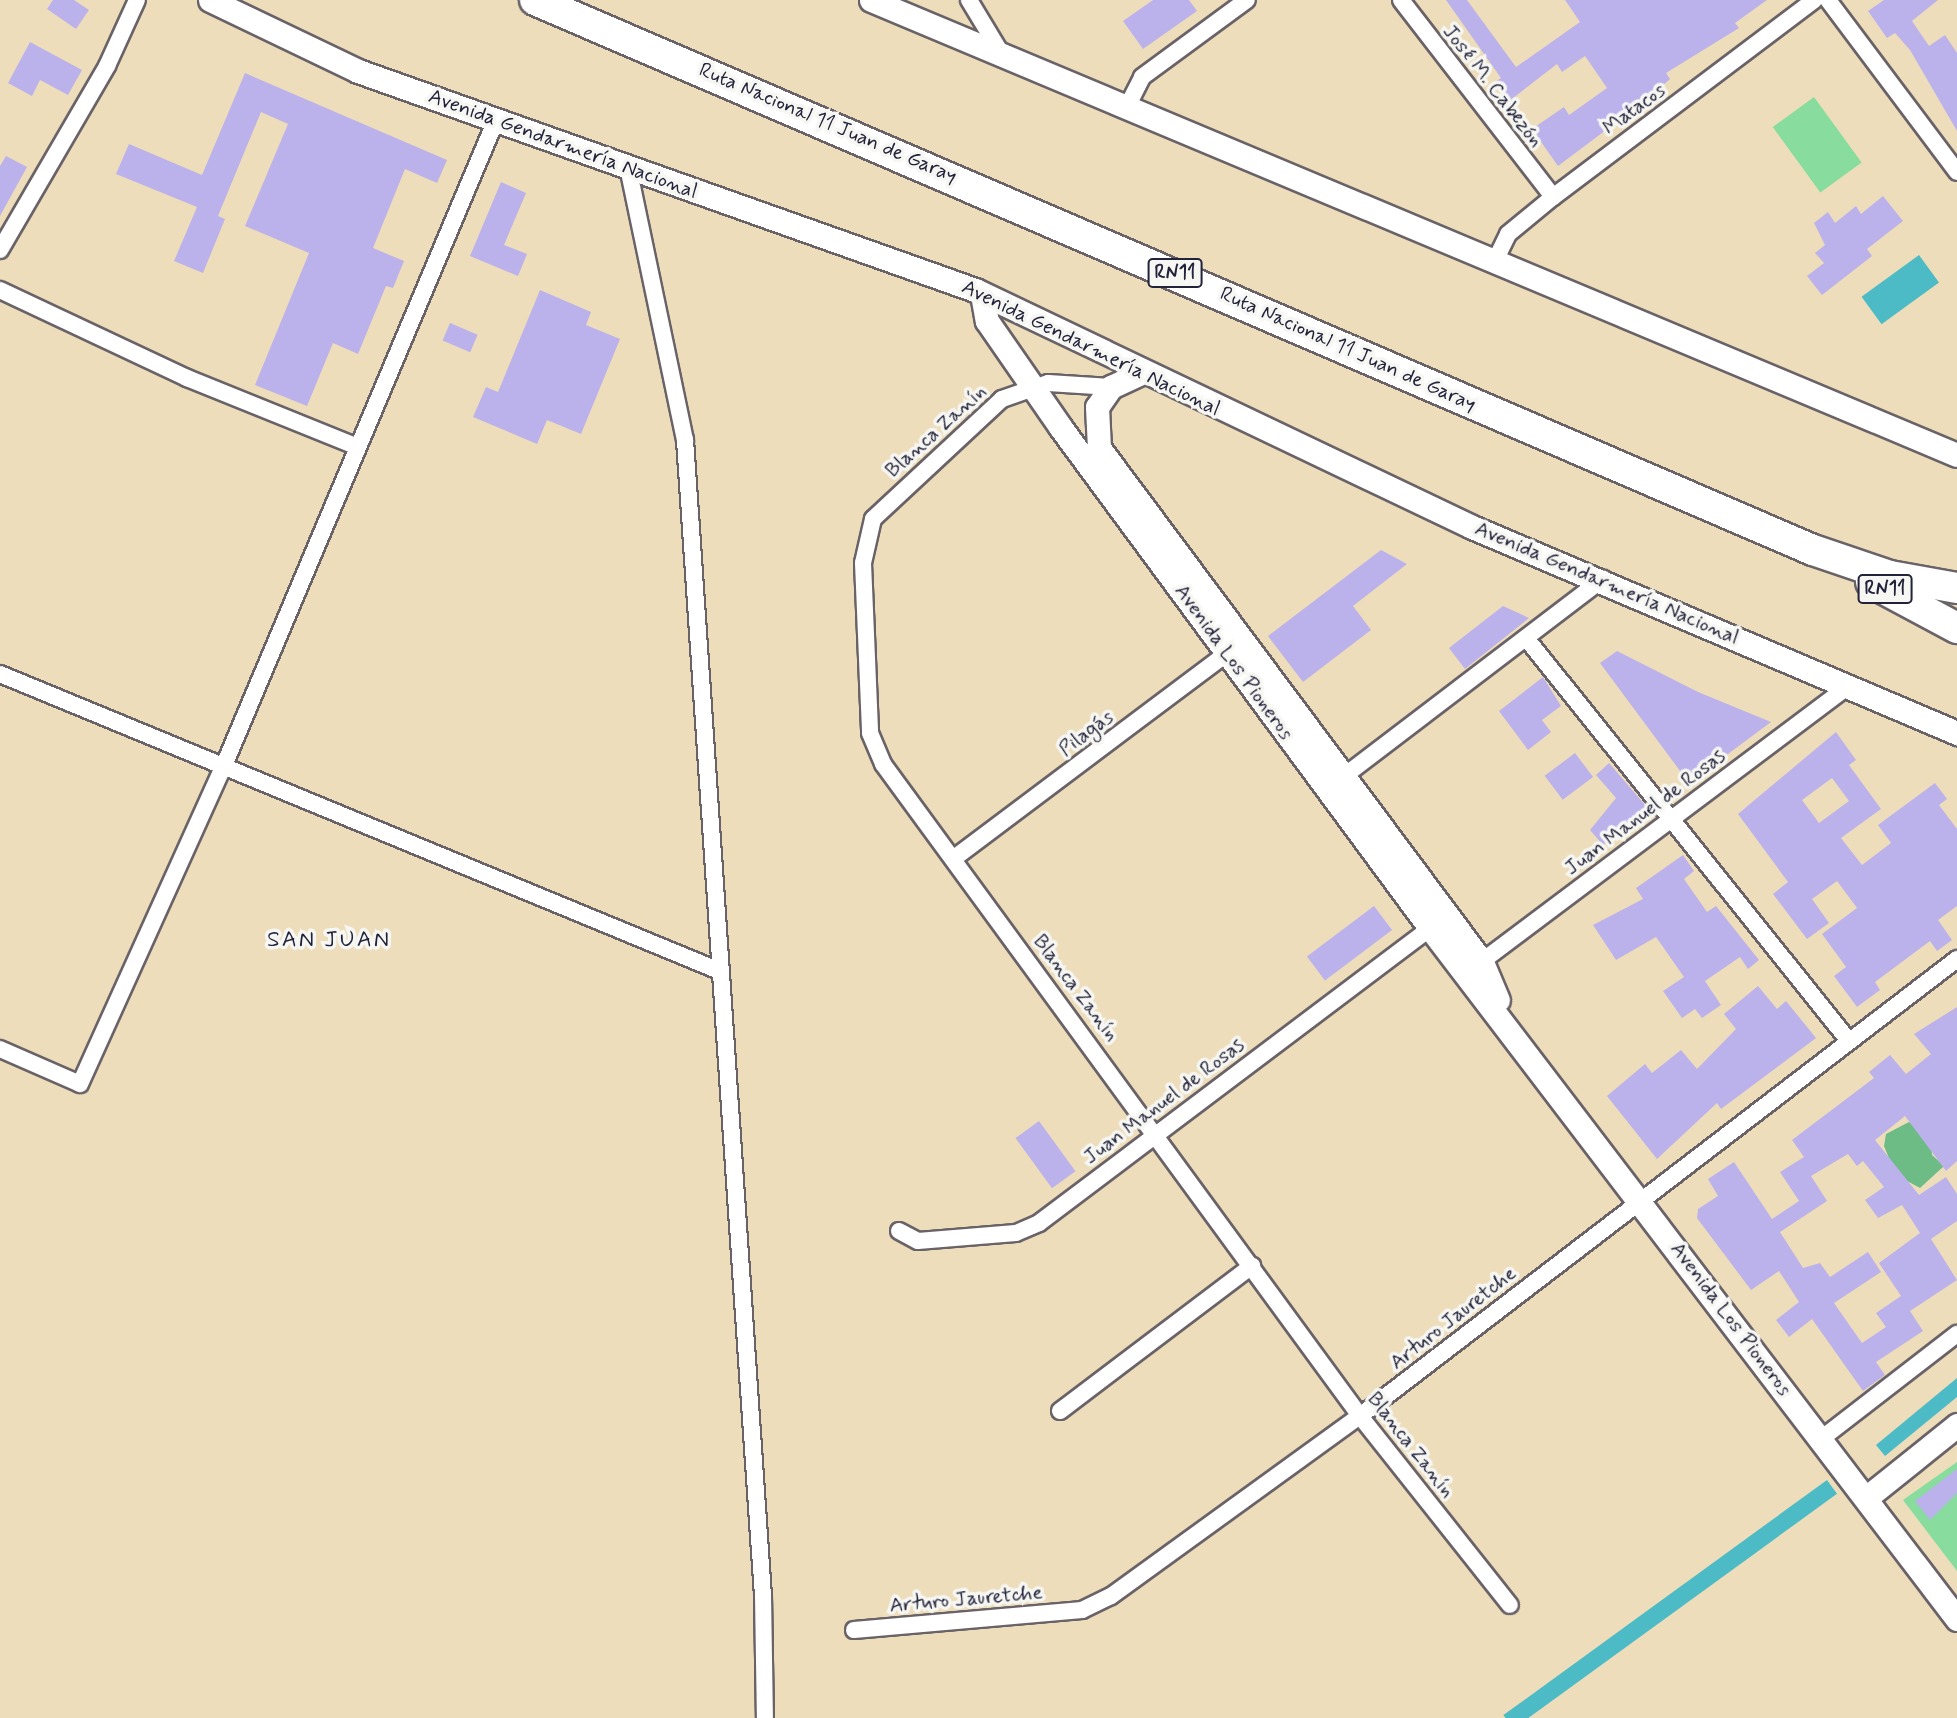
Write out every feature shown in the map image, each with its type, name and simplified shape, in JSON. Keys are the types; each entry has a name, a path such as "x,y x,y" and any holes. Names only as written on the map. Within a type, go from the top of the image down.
{"highway":[{"name":"Ruta Nacional 11 Juan de Garay","path":"535,0 1812,550 1890,576 1957,588"},
{"name":"Ruta Nacional 11 Juan de Garay","path":"1812,550 1957,628"}],"main road":[{"name":"Avenida Gendarmería Nacional","path":"210,0 358,71 496,120 629,172 760,211 982,294 1472,527 1603,579 1957,733"},
{"path":"871,0 1128,106 1493,263 1957,455"},
{"name":"Avenida Los Pioneros","path":"982,294 987,321 1032,387 1235,647 1474,968 1506,1019 1957,1619"},
{"path":"1111,387 1143,372"},
{"name":"Avenida Los Pioneros","path":"1111,387 1097,407 1099,448 1235,647"},
{"name":"Avenida Los Pioneros","path":"1336,782 1430,928 1474,968"},
{"path":"1866,1498 1957,1425"}],"street":[{"path":"0,250 107,66 137,0"},
{"path":"969,0 1001,54"},
{"path":"1128,106 1142,77 1247,0"},
{"name":"José M. Cabezón","path":"1401,0 1553,197"},
{"name":"Matacos","path":"1493,263 1508,234 1553,197 1814,0"},
{"path":"1828,0 1957,173"},
{"path":"0,1049 80,1084 225,763 496,120"},
{"path":"629,172 685,440 717,970 763,1595 765,1718"},
{"path":"0,290 187,378 358,447"},
{"name":"Blanca Zanín","path":"1111,387 1059,382 1032,387 988,407 873,519 865,535 870,733 883,764 1156,1132 1360,1416 1510,1605"},
{"path":"1336,782 1603,579"},
{"path":"1526,638 1674,818 1849,1041"},
{"name":"Pilagás","path":"953,859 1235,647"},
{"path":"0,674 225,763 717,970"},
{"name":"Juan Manuel de Rosas","path":"1474,968 1850,685"},
{"name":"Juan Manuel de Rosas","path":"899,1231 918,1241 1016,1233 1039,1223 1156,1132 1430,928"},
{"name":"Arturo Jauretche","path":"854,1630 1082,1610 1111,1596 1360,1416 1957,960"},
{"path":"1060,1411 1252,1266"},
{"path":"1821,1440 1957,1334"}],"green space":[{"path":"1814,97 1862,163 1820,193 1773,127"},
{"path":"1909,1122 1931,1140 1932,1155 1944,1166 1920,1188 1896,1175 1884,1146 1886,1134"},
{"path":"1957,1462 1957,1571 1903,1500"}],"water":[{"path":"1919,255 1939,283 1882,324 1862,297"},
{"path":"1957,1378 1957,1397 1885,1456 1876,1445"},
{"path":"1827,1480 1837,1494 1528,1718 1505,1718 1503,1715"}],"building":[{"path":"53,0 74,0 89,10 76,29 47,9"},
{"path":"1153,0 1189,0 1197,11 1143,49 1123,21"},
{"path":"1446,0 1467,0 1516,67 1580,22 1565,0 1767,0 1735,23 1739,28 1666,73 1670,79 1646,100 1558,166 1532,129 1564,107 1569,115 1607,88 1585,56 1562,72 1557,64 1508,102 1495,82 1501,78"},
{"path":"1884,0 1938,0 1912,21 1929,46 1945,35 1957,53 1957,131 1910,50 1895,33 1887,38 1868,11"},
{"path":"30,42 82,70 68,95 40,80 32,96 8,83"},
{"path":"245,73 447,160 437,183 405,169 373,248 404,261 393,288 386,286 358,354 333,343 307,406 255,385 309,253 245,226 288,124 261,112 218,216 225,219 203,273 174,261 197,207 116,174 129,144 202,175"},
{"path":"6,156 27,167 0,216 0,166"},
{"path":"501,182 526,193 504,245 527,254 518,276 470,256"},
{"path":"1883,196 1903,221 1867,249 1872,256 1822,295 1807,276 1824,263 1815,253 1825,245 1814,223 1828,212 1835,223 1856,206 1861,214"},
{"path":"540,290 591,312 586,325 620,339 581,434 547,420 537,444 473,417 486,387 498,392"},
{"path":"450,323 478,335 470,352 443,340"},
{"path":"1381,550 1407,564 1353,606 1371,630 1303,682 1268,636"},
{"path":"1503,606 1529,618 1465,669 1449,648"},
{"path":"1617,651 1698,692 1771,722 1689,783 1600,663"},
{"path":"1543,677 1561,706 1542,720 1551,732 1528,750 1499,711"},
{"path":"1836,732 1856,760 1849,765 1881,809 1841,838 1862,865 1891,843 1878,825 1935,783 1947,799 1939,805 1957,829 1957,906 1938,920 1952,940 1937,951 1930,941 1875,982 1880,990 1857,1007 1834,976 1846,967 1822,934 1857,908 1837,881 1812,899 1829,923 1807,939 1773,894 1788,882 1738,814","holes":["1832,778 1849,801 1819,823 1802,800"]},
{"path":"1575,753 1593,777 1563,800 1545,776"},
{"path":"1609,763 1652,813 1603,845 1590,830 1616,798 1596,775"},
{"path":"1683,855 1694,871 1684,879 1707,912 1716,906 1759,960 1748,969 1740,957 1705,981 1721,1005 1702,1018 1695,1009 1682,1018 1663,991 1684,977 1656,937 1616,960 1593,925 1643,899 1636,888"},
{"path":"1374,906 1392,930 1325,981 1307,957"},
{"path":"1758,986 1777,1009 1786,1001 1816,1038 1721,1109 1717,1103 1657,1159 1607,1096 1645,1064 1652,1073 1681,1050 1697,1069 1736,1029 1724,1014"},
{"path":"1957,1007 1957,1161 1946,1171 1905,1116 1875,1140 1919,1195 1946,1177 1957,1194 1957,1221 1931,1239 1957,1280 1910,1311 1923,1331 1876,1362 1885,1375 1863,1391 1812,1319 1789,1337 1776,1320 1799,1302 1779,1271 1751,1290 1697,1218 1698,1209 1718,1196 1708,1179 1734,1162 1772,1219 1799,1201 1780,1172 1804,1157 1792,1140 1874,1078 1869,1072 1890,1055 1906,1074 1931,1054 1914,1034","holes":["1848,1154 1857,1166 1863,1161 1884,1187 1865,1200 1878,1218 1902,1205 1920,1233 1879,1263 1901,1296 1876,1313 1886,1327 1862,1343 1834,1303 1881,1272 1868,1252 1830,1277 1820,1263 1803,1268 1780,1232 1827,1201 1811,1176"]},
{"path":"1039,1121 1075,1171 1052,1188 1016,1138"},
{"path":"1957,1469 1957,1493 1930,1520 1915,1501"}],"district":[{"name":"SAN JUAN","path":"329,940"}]}
